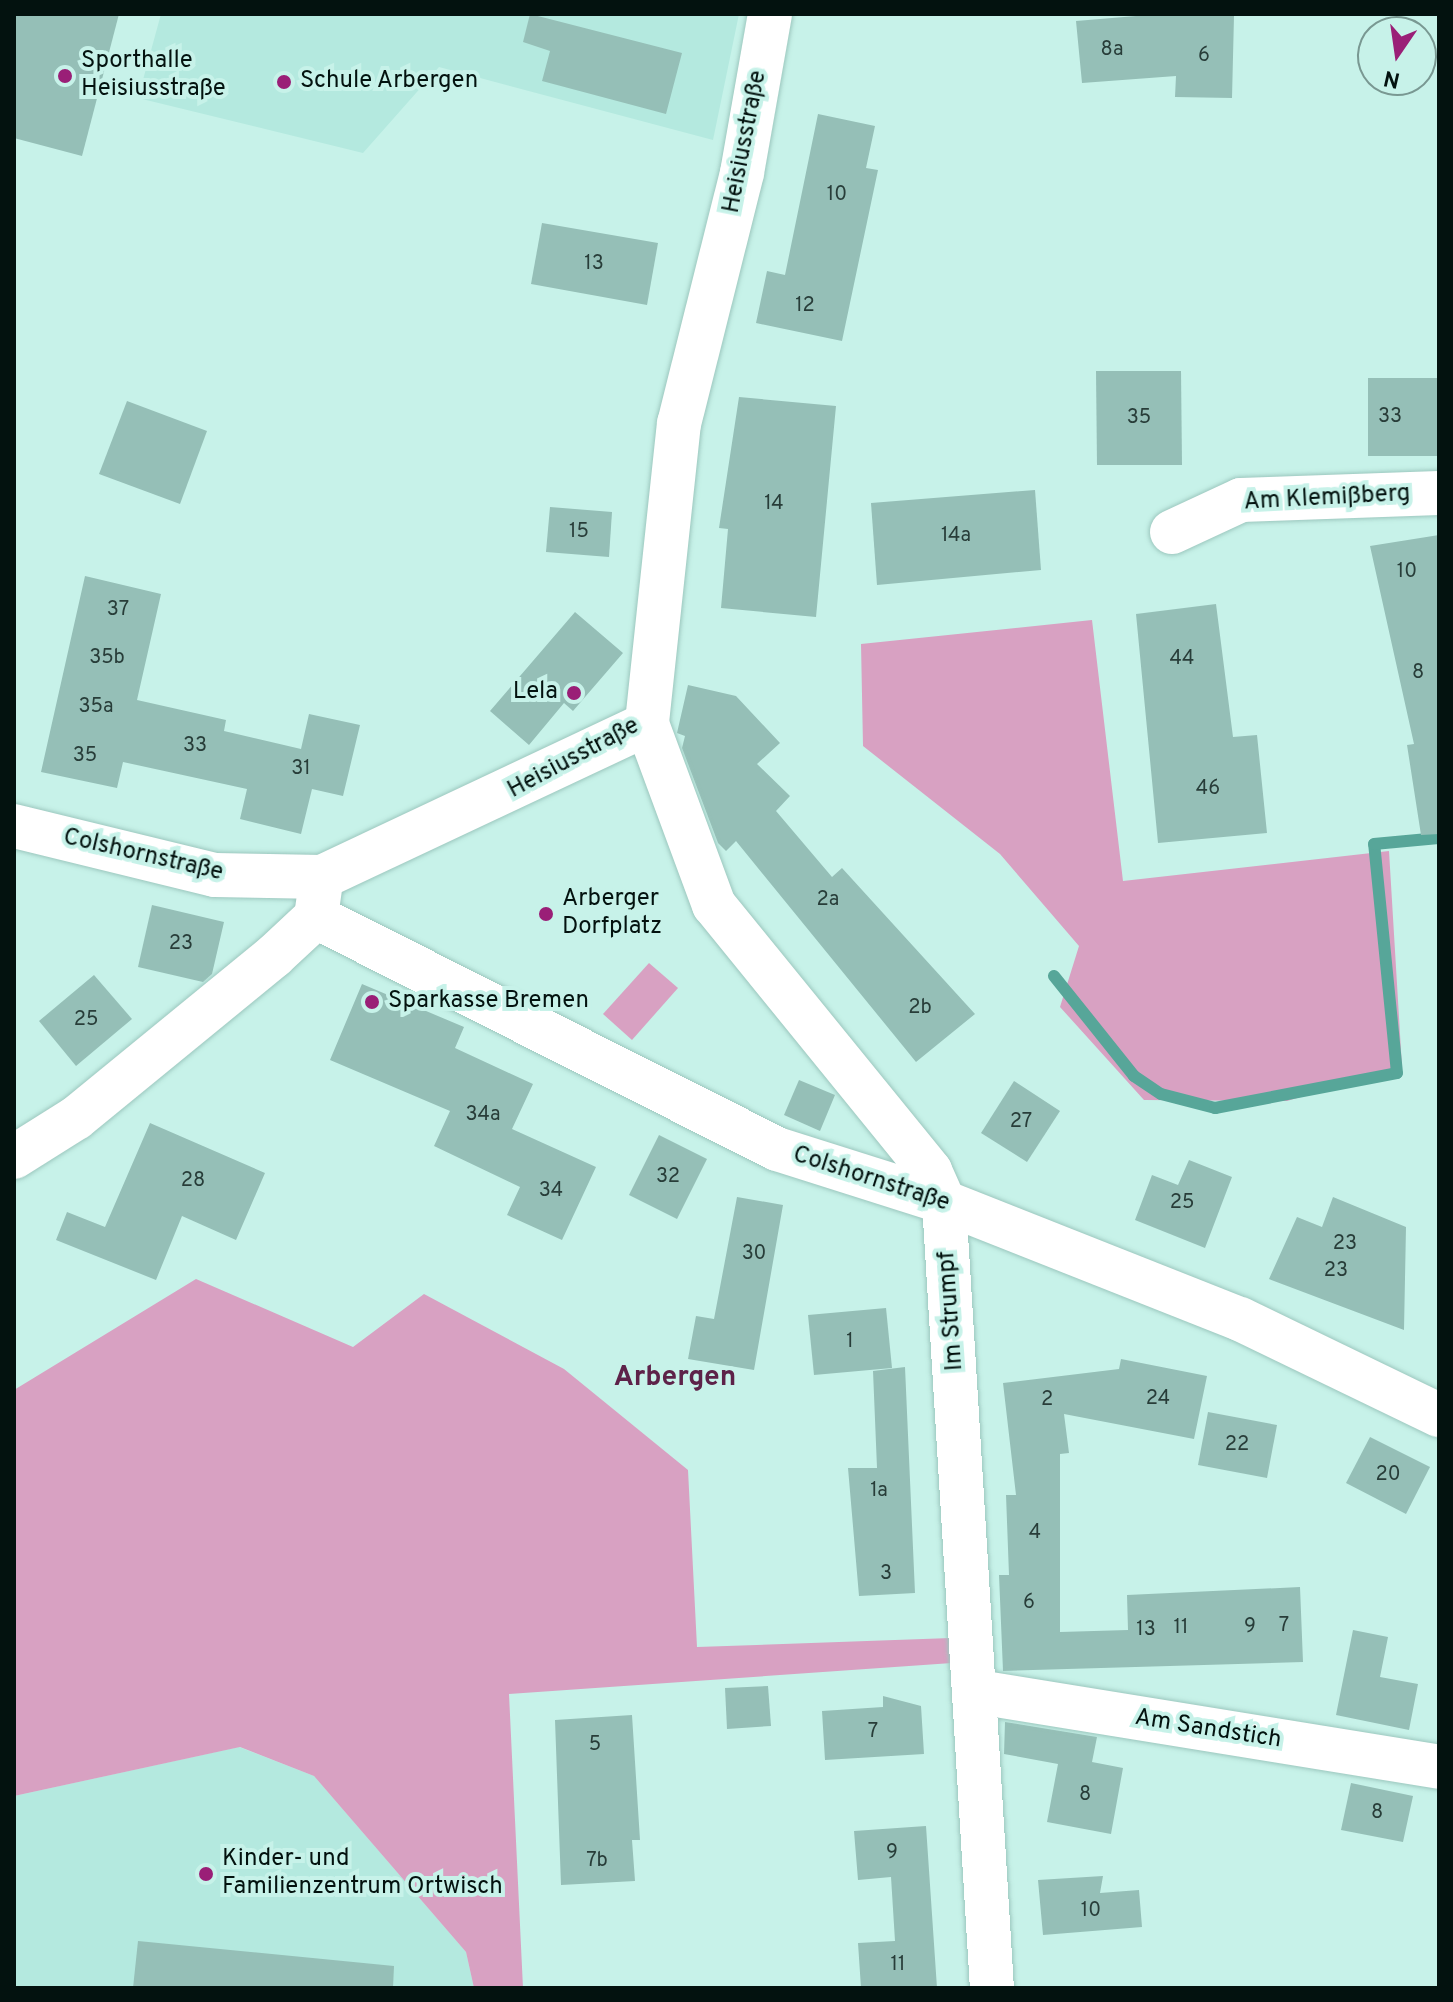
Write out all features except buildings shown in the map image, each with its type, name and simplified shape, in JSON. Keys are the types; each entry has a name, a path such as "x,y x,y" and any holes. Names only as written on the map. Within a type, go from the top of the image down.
{"street":[{"name":"Heisiusstraße","path":"14,1157 76,1118 319,897 647,724 679,423 742,173 770,14"},
{"name":"Am Klemißberg","path":"1172,532 1241,500 1439,493"},
{"name":"Im Strumpf","path":"647,724 714,905 930,1171 944,1202 978,1692 992,1988"},
{"name":"Colshornstraße","path":"14,826 319,897 777,1149 944,1202 1240,1319 1439,1415"},
{"name":"Am Sandstich","path":"978,1692 1439,1767"}],"shaded area":[{"name":"Schule Arbergen","path":"161,14 739,14 713,140 439,67 363,153 138,98"},
{"path":"1092,620 1123,881 1389,851 1402,1067 1287,1101 1144,1100 1060,1007 1079,946 1000,854 863,746 861,644"},
{"path":"649,963 678,988 632,1040 603,1014"},
{"path":"196,1279 353,1347 424,1294 564,1369 688,1470 697,1647 951,1638 952,1663 509,1694 523,1988 474,1988 466,1952 314,1776 240,1747 14,1796 14,1390"},
{"name":"Kinder- und Familienzentrum Ortwisch","path":"239,1747 314,1776 466,1952 474,1988 14,1988 14,1796"}],"waterway":[{"path":"1054,976 1134,1076 1161,1094 1215,1108 1397,1073 1374,844 1439,838"}],"place":[{"name":"Sporthalle Heisiusstraße","path":"65,76"},
{"name":"Schule Arbergen","path":"284,82"},
{"name":"Lela","path":"574,693"},
{"name":"Arberger Dorfplatz","path":"546,914"},
{"name":"Sparkasse Bremen","path":"372,1002"},
{"name":"Kinder- und Familienzentrum Ortwisch","path":"206,1874"}],"district":[{"name":"Arbergen","path":"675,1378"}]}
